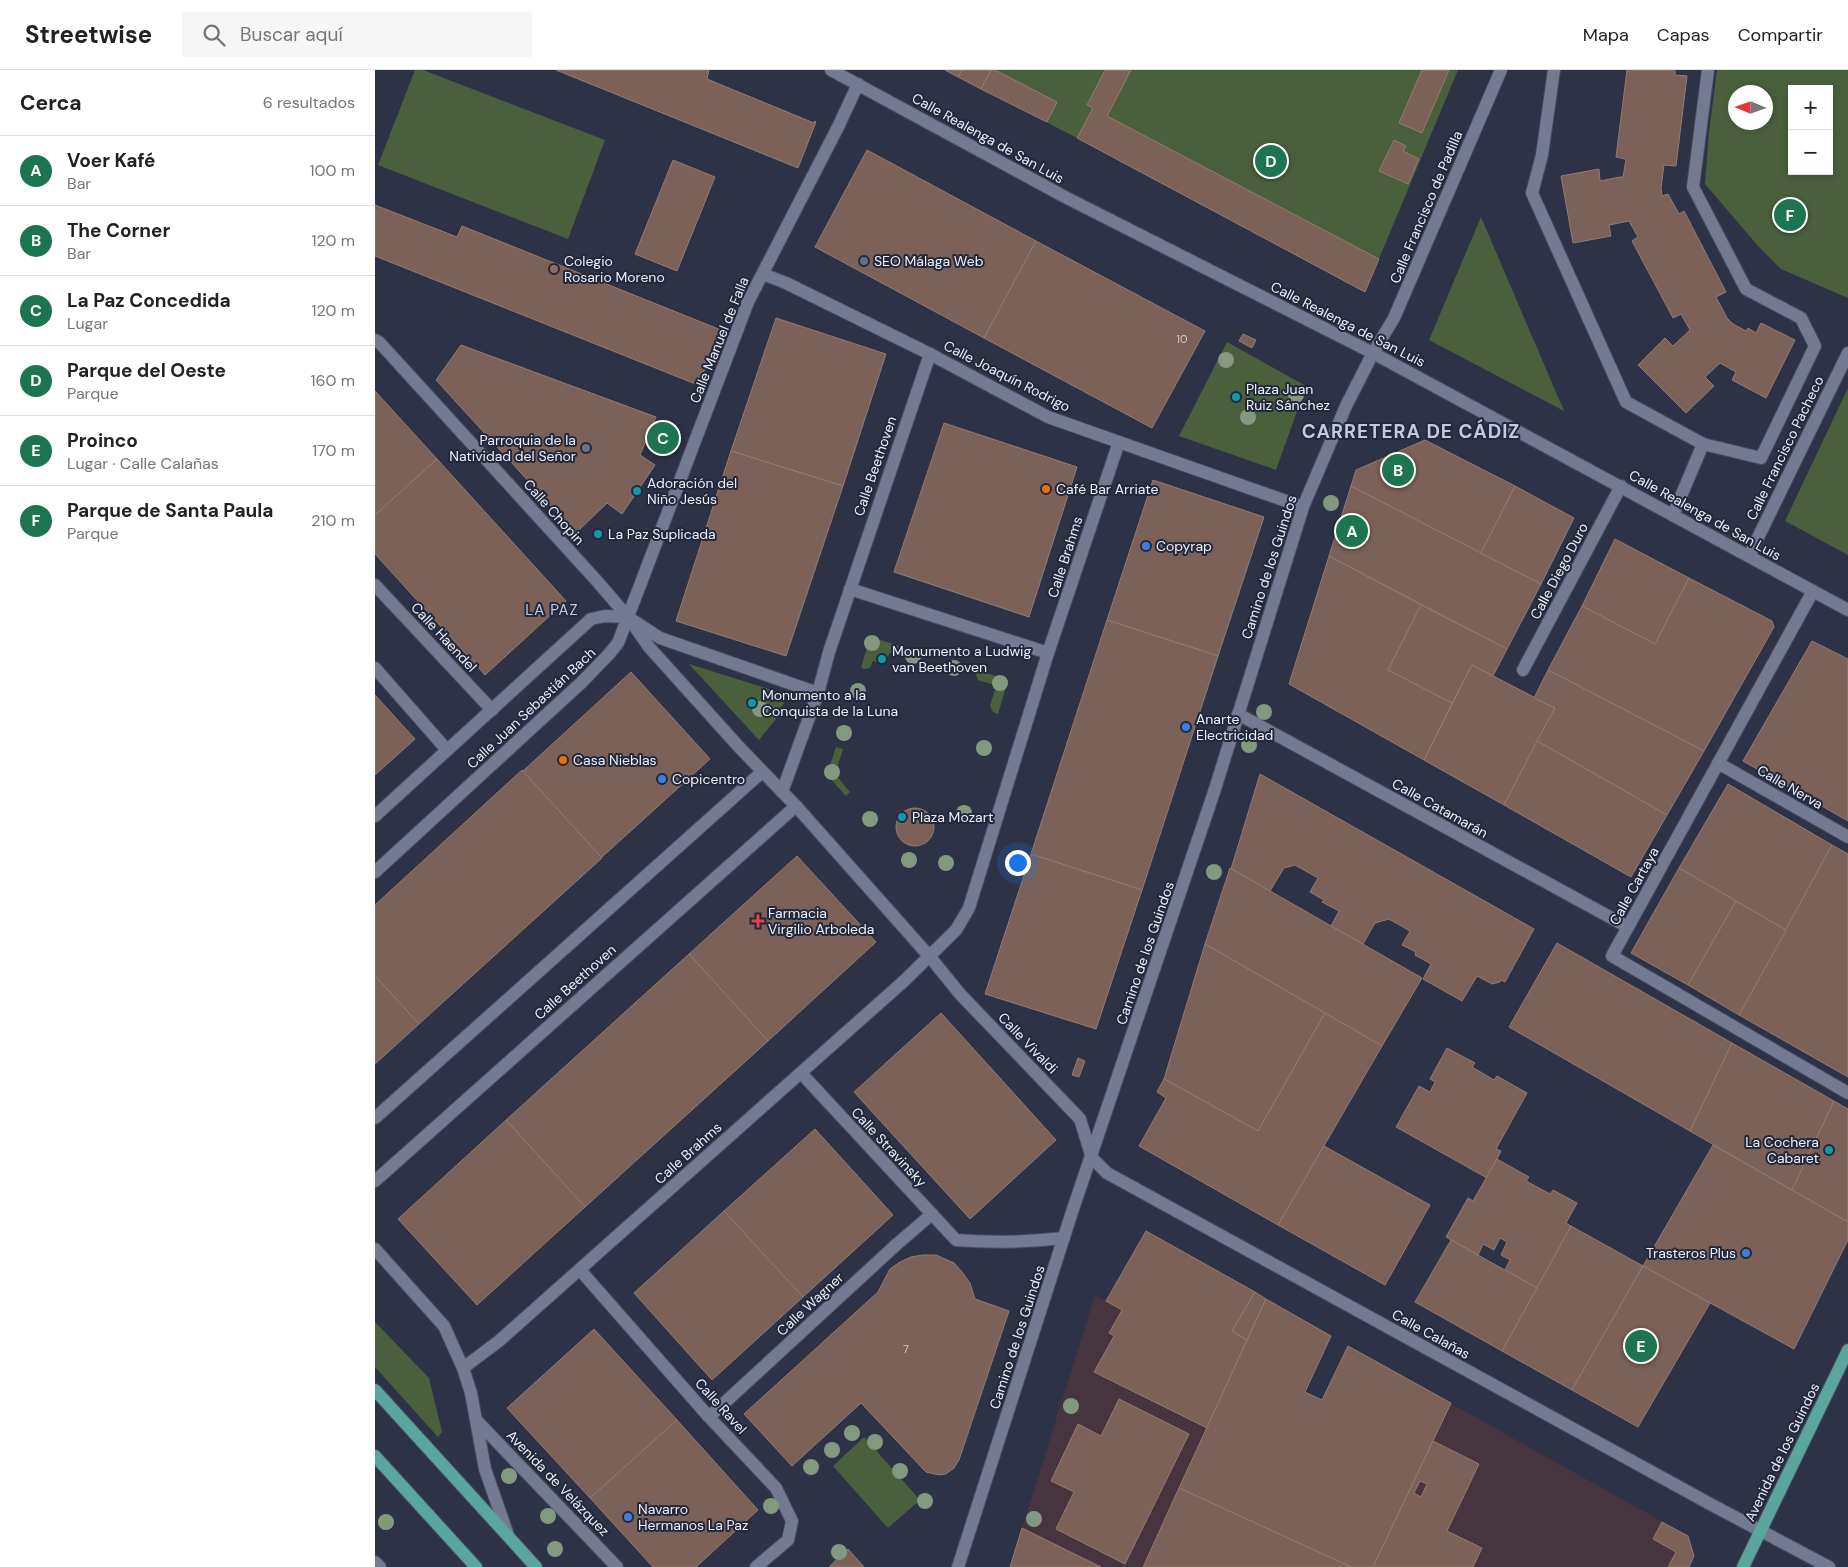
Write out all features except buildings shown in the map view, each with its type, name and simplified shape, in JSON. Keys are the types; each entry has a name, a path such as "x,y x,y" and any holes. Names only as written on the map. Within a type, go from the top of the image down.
{"main road":[{"name":"Avenida de los Guindos","path":"1743,1567 1848,1350"},
{"name":"Avenida de Velázquez","path":"375,1390 536,1567"},
{"path":"375,1456 476,1567"}],"street":[{"name":"Calle Realenga de San Luis","path":"831,70 1065,197 1373,353 1848,610"},
{"name":"Calle Francisco de Padilla","path":"1373,353 1394,318 1501,70"},
{"path":"1554,70 1542,155 1531,193 1625,402 1703,444 1761,458 1815,346 1801,318 1746,288 1693,188 1708,70"},
{"name":"Calle Manuel de Falla","path":"628,617 748,302 839,125 858,84"},
{"name":"Calle Joaquín Rodrigo","path":"763,274 786,283 930,354 1048,417 1303,507"},
{"name":"Calle Chopin","path":"375,340 379,342 583,566 628,617 649,647 762,772"},
{"name":"Camino de los Guindos","path":"958,1567 1064,1238 1215,789 1303,507 1346,406 1373,353"},
{"name":"Calle Francisco Pacheco","path":"1749,556 1848,353"},
{"name":"Calle Beethoven","path":"850,589 930,354"},
{"name":"Calle Brahms","path":"1048,653 1119,442"},
{"path":"1673,515 1703,444"},
{"name":"Calle Diego Duro","path":"1523,670 1621,486"},
{"name":"Calle Haendel","path":"375,586 492,710"},
{"path":"375,1118 762,772 782,792 796,806 930,957 956,930 969,908 1048,653 850,589 818,693 782,792"},
{"name":"Calle Cartaya","path":"1813,591 1612,956 1848,1093"},
{"name":"Calle Juan Sebastián Bach","path":"375,816 591,619 605,616 628,617 618,643 582,682 375,872"},
{"name":"Calle Chopin","path":"628,617 660,638 818,693"},
{"path":"375,668 447,750"},
{"name":"Calle Catamarán","path":"1238,714 1628,927"},
{"name":"Calle Nerva","path":"1718,763 1848,837"},
{"name":"Calle Beethoven","path":"375,1180 796,806"},
{"name":"Calle Brahms","path":"463,1368 499,1341 580,1270 930,957"},
{"name":"Calle Vivaldi","path":"930,957 960,994 1080,1119 1092,1158"},
{"name":"Calle Stravinsky","path":"801,1073 956,1240 1034,1242 1064,1238"},
{"name":"Calle Calañas","path":"1092,1158 1107,1173 1829,1567"},
{"name":"Calle Wagner","path":"709,1417 932,1214"},
{"name":"Avenida de Velázquez","path":"375,1249 444,1326 463,1368 477,1421 485,1469 508,1535"},
{"name":"Calle Ravel","path":"580,1270 709,1417 776,1488 792,1521 788,1540 756,1567"},
{"name":"Avenida de Velázquez","path":"477,1421 617,1567"},
{"path":"375,1562 380,1567"}],"shaded area":[{"path":"1146,1231 1331,1336 1308,1387 1284,1376 1358,1486 1325,1396 1348,1346 1688,1536 1694,1556 1689,1567 1010,1567 1095,1295 1106,1301"}],"green space":[{"path":"415,70 423,70 605,140 568,239 378,165"},
{"path":"945,70 1458,70 1365,292 1077,138"},
{"path":"1717,70 1848,70 1848,298 1781,269 1759,247 1705,184"},
{"path":"1481,217 1564,411 1429,340"},
{"name":"Plaza Juan Ruiz Sánchez","path":"1227,342 1306,386 1276,470 1179,436"},
{"path":"1848,388 1848,555 1785,521"},
{"path":"870,637 904,647 903,652 890,653 884,663 873,661 870,668 861,668"},
{"path":"689,664 788,695 776,719 759,740"},
{"path":"977,670 1008,680 998,714 993,712 990,706 995,690 994,685 978,680"},
{"path":"836,747 843,749 835,774 850,792 846,796 827,775"},
{"path":"375,1322 429,1378 442,1432 438,1437 375,1367"},
{"path":"864,1437 920,1500 888,1528 833,1466"}],"place":[{"name":"Parque del Oeste","path":"1271,161"},
{"name":"Parque de Santa Paula","path":"1790,215"},
{"name":"SEO Málaga Web","path":"864,261"},
{"name":"Colegio Rosario Moreno","path":"554,269"},
{"name":"Plaza Juan Ruiz Sánchez","path":"1236,397"},
{"name":"La Paz Concedida","path":"663,438"},
{"name":"Parroquia de la Natividad del Señor","path":"586,448"},
{"name":"The Corner","path":"1398,470"},
{"name":"Café Bar Arriate","path":"1046,489"},
{"name":"Adoración del Niño Jesús","path":"637,491"},
{"name":"Voer Kafé","path":"1352,531"},
{"name":"La Paz Suplicada","path":"598,534"},
{"name":"Copyrap","path":"1146,546"},
{"name":"Monumento a Ludwig van Beethoven","path":"882,659"},
{"name":"Monumento a la Conquista de la Luna","path":"752,703"},
{"name":"Anarte Electricidad","path":"1186,727"},
{"name":"Casa Nieblas","path":"563,760"},
{"name":"Copicentro","path":"662,779"},
{"name":"Plaza Mozart","path":"902,817"},
{"name":"Farmacia Virgilio Arboleda","path":"758,921"},
{"name":"La Cochera Cabaret","path":"1829,1150"},
{"name":"Trasteros Plus","path":"1746,1253"},
{"name":"Proinco","path":"1641,1346"},
{"name":"Navarro Hermanos La Paz","path":"628,1517"}],"district":[{"name":"CARRETERA DE CÁDIZ","path":"1411,431"},
{"name":"LA PAZ","path":"552,610"}]}
